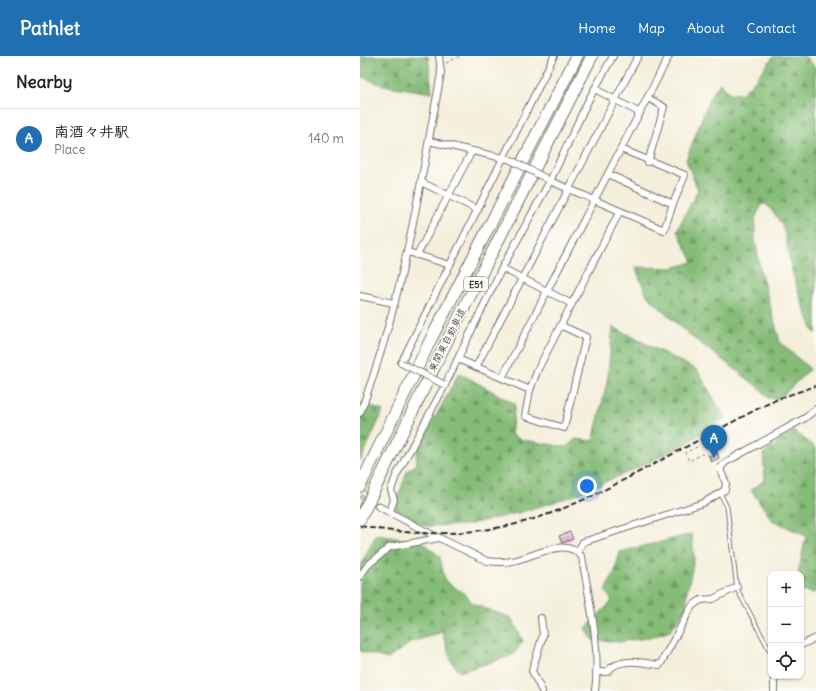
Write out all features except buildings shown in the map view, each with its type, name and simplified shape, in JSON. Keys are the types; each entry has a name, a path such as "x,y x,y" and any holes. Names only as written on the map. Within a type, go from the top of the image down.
{"highway":[{"name":"東関東自動車道","path":"360,486 423,355 577,56"},
{"name":"東関東自動車道","path":"361,516 436,361 592,56"}],"street":[{"path":"360,413 386,336 408,252 441,73 439,56"},
{"path":"445,385 401,363 478,210 507,158 554,56"},
{"path":"390,511 394,500 392,490 396,476 445,385 502,268 613,56"},
{"path":"476,367 638,56"},
{"path":"502,378 669,56"},
{"path":"595,90 640,113"},
{"path":"648,98 664,107 648,162"},
{"path":"429,141 507,158 568,189 664,230 685,176 648,162 621,149"},
{"path":"417,254 472,151"},
{"path":"608,174 673,204"},
{"path":"421,182 478,210"},
{"path":"562,326 586,337 564,428 525,416 530,390 538,369 562,326 620,211"},
{"path":"408,252 450,265"},
{"path":"502,268 572,304"},
{"path":"360,296 394,302"},
{"path":"458,359 530,390"},
{"path":"578,551 583,542 703,503 720,493 725,490 726,483 721,472 721,467 726,462 805,418 816,409"},
{"path":"378,506 439,538 487,560 497,562 512,561 560,548 572,548 578,551 582,557 592,622 596,672 595,691"},
{"path":"360,576 368,565 390,546 439,538"},
{"path":"596,672 607,672 611,666 623,662 660,665 692,606 700,600 713,599 736,587"},
{"path":"541,618 543,635 532,671 542,691"},
{"path":"804,644 816,638"},
{"path":"774,679 774,691"}],"lane":[{"path":"720,493 727,507 736,587 768,648"}],"path":[{"path":"440,66 460,56"},
{"path":"697,447 685,453 689,461 702,454 712,456"}],"green space":[{"path":"360,56 428,56 432,93 382,85 360,76"},
{"path":"774,56 805,56 816,68 816,334 812,329 796,285 785,235 779,220 766,204 762,204 755,218 755,239 761,273 780,342 810,369 779,399 768,398 761,389 692,337 648,297 635,267 672,268 693,262 677,230 698,190 686,160 710,97 720,83 730,93 741,94 754,81"},
{"path":"613,327 697,370 725,418 679,448 626,473 573,496 518,513 466,525 426,526 394,511 407,471 417,464 416,453 459,373 515,404 511,435 522,440 566,447 576,439 593,441 607,382"},
{"path":"360,402 383,411 360,462"},
{"path":"794,431 816,448 816,592 814,593 804,591 804,571 799,571 806,536 772,520 751,490 765,480 763,454"},
{"path":"692,534 694,559 687,593 686,609 670,631 653,637 619,642 592,640 586,628 612,601 605,590 614,574 620,552"},
{"path":"376,535 423,542 440,557 445,581 466,595 473,604 511,618 523,641 513,655 460,672 452,663 442,632 412,642 388,659 360,651 360,567"}],"tunnel":[{"path":"360,496 378,506"}],"railway":[{"path":"360,526 399,532 458,533 496,528 534,519 603,491 780,398 816,386"}],"place":[{"name":"南酒々井駅","path":"714,458"}]}
